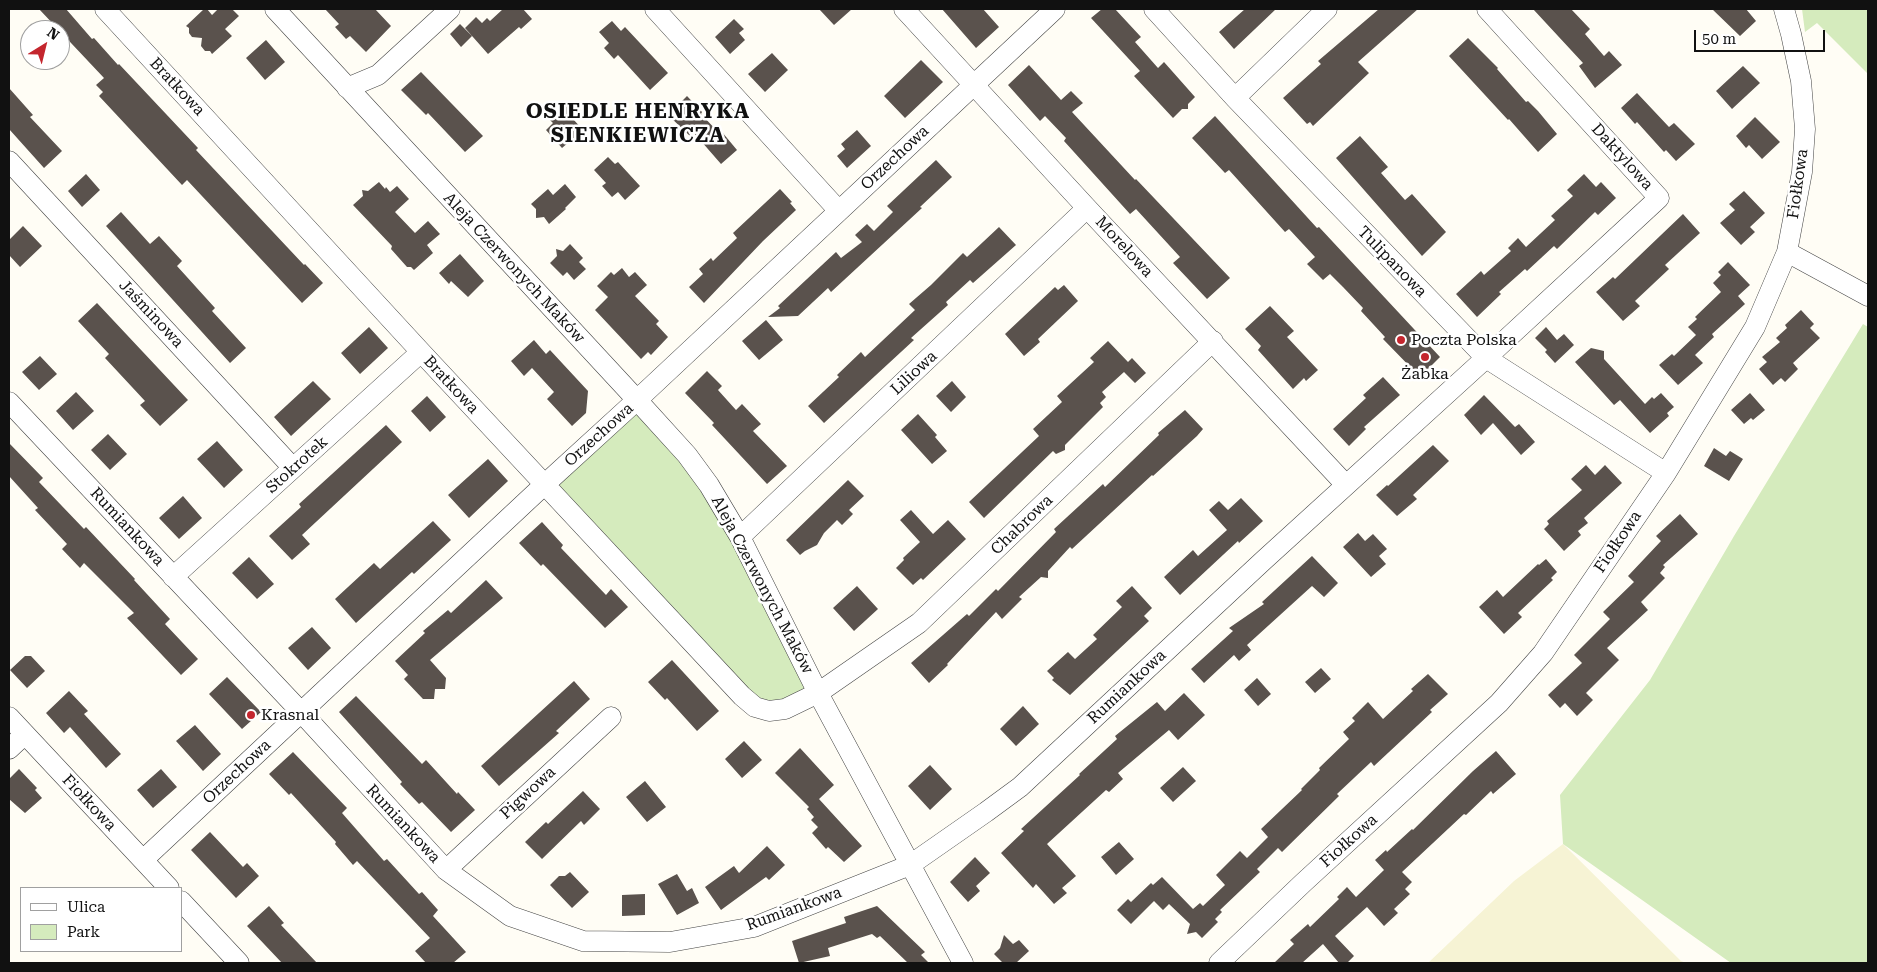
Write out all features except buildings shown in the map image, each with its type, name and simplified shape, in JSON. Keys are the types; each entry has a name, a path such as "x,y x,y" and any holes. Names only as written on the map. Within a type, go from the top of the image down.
{"street":[{"name":"Bratkowa","path":"105,9 544,485 742,696 755,707 769,711 785,709 818,694"},
{"name":"Aleja Czerwonych Maków","path":"274,9 687,455 740,537 818,694 963,963"},
{"path":"347,88 378,74 450,9"},
{"path":"655,9 839,211"},
{"name":"Morelowa","path":"904,9 1346,485"},
{"name":"Orzechowa","path":"143,860 1054,9"},
{"name":"Tulipanowa","path":"1154,9 1235,98 1486,358 1666,473"},
{"path":"1235,98 1327,9"},
{"name":"Daktylowa","path":"1486,358 1658,198 1487,9"},
{"name":"Fiołkowa","path":"1219,963 1499,702 1542,653 1666,473 1755,327 1787,252 1802,172 1805,129 1801,81 1784,9"},
{"name":"Jaśminowa","path":"9,161 293,468"},
{"name":"Liliowa","path":"740,537 1087,208"},
{"path":"1787,252 1868,296"},
{"name":"Chabrowa","path":"818,694 919,623 1213,342"},
{"name":"Stokrotek","path":"173,577 421,352"},
{"name":"Rumiankowa","path":"9,402 301,712 446,870 510,916 584,941 670,942 754,927 910,865 986,812 1020,787 1486,358"},
{"name":"Fiołkowa","path":"9,717 168,887"},
{"name":"Pigwowa","path":"446,870 611,717"},
{"path":"9,748 25,734"},
{"path":"182,902 239,963"}],"shaded area":[{"path":"1563,844 1681,961 1686,963 1428,963 1514,881"}],"green space":[{"path":"1802,9 1868,9 1868,74 1817,23 1805,32"},
{"path":"1863,324 1868,327 1868,963 1731,963 1563,844 1560,795 1650,680 1734,536"},
{"path":"637,401 686,456 816,693 769,710 545,485"}],"place":[{"name":"Poczta Polska","path":"1401,340"},
{"name":"Żabka","path":"1425,357"},
{"name":"Krasnal","path":"251,715"}],"district":[{"name":"OSIEDLE HENRYKA SIENKIEWICZA","path":"638,124"}]}
